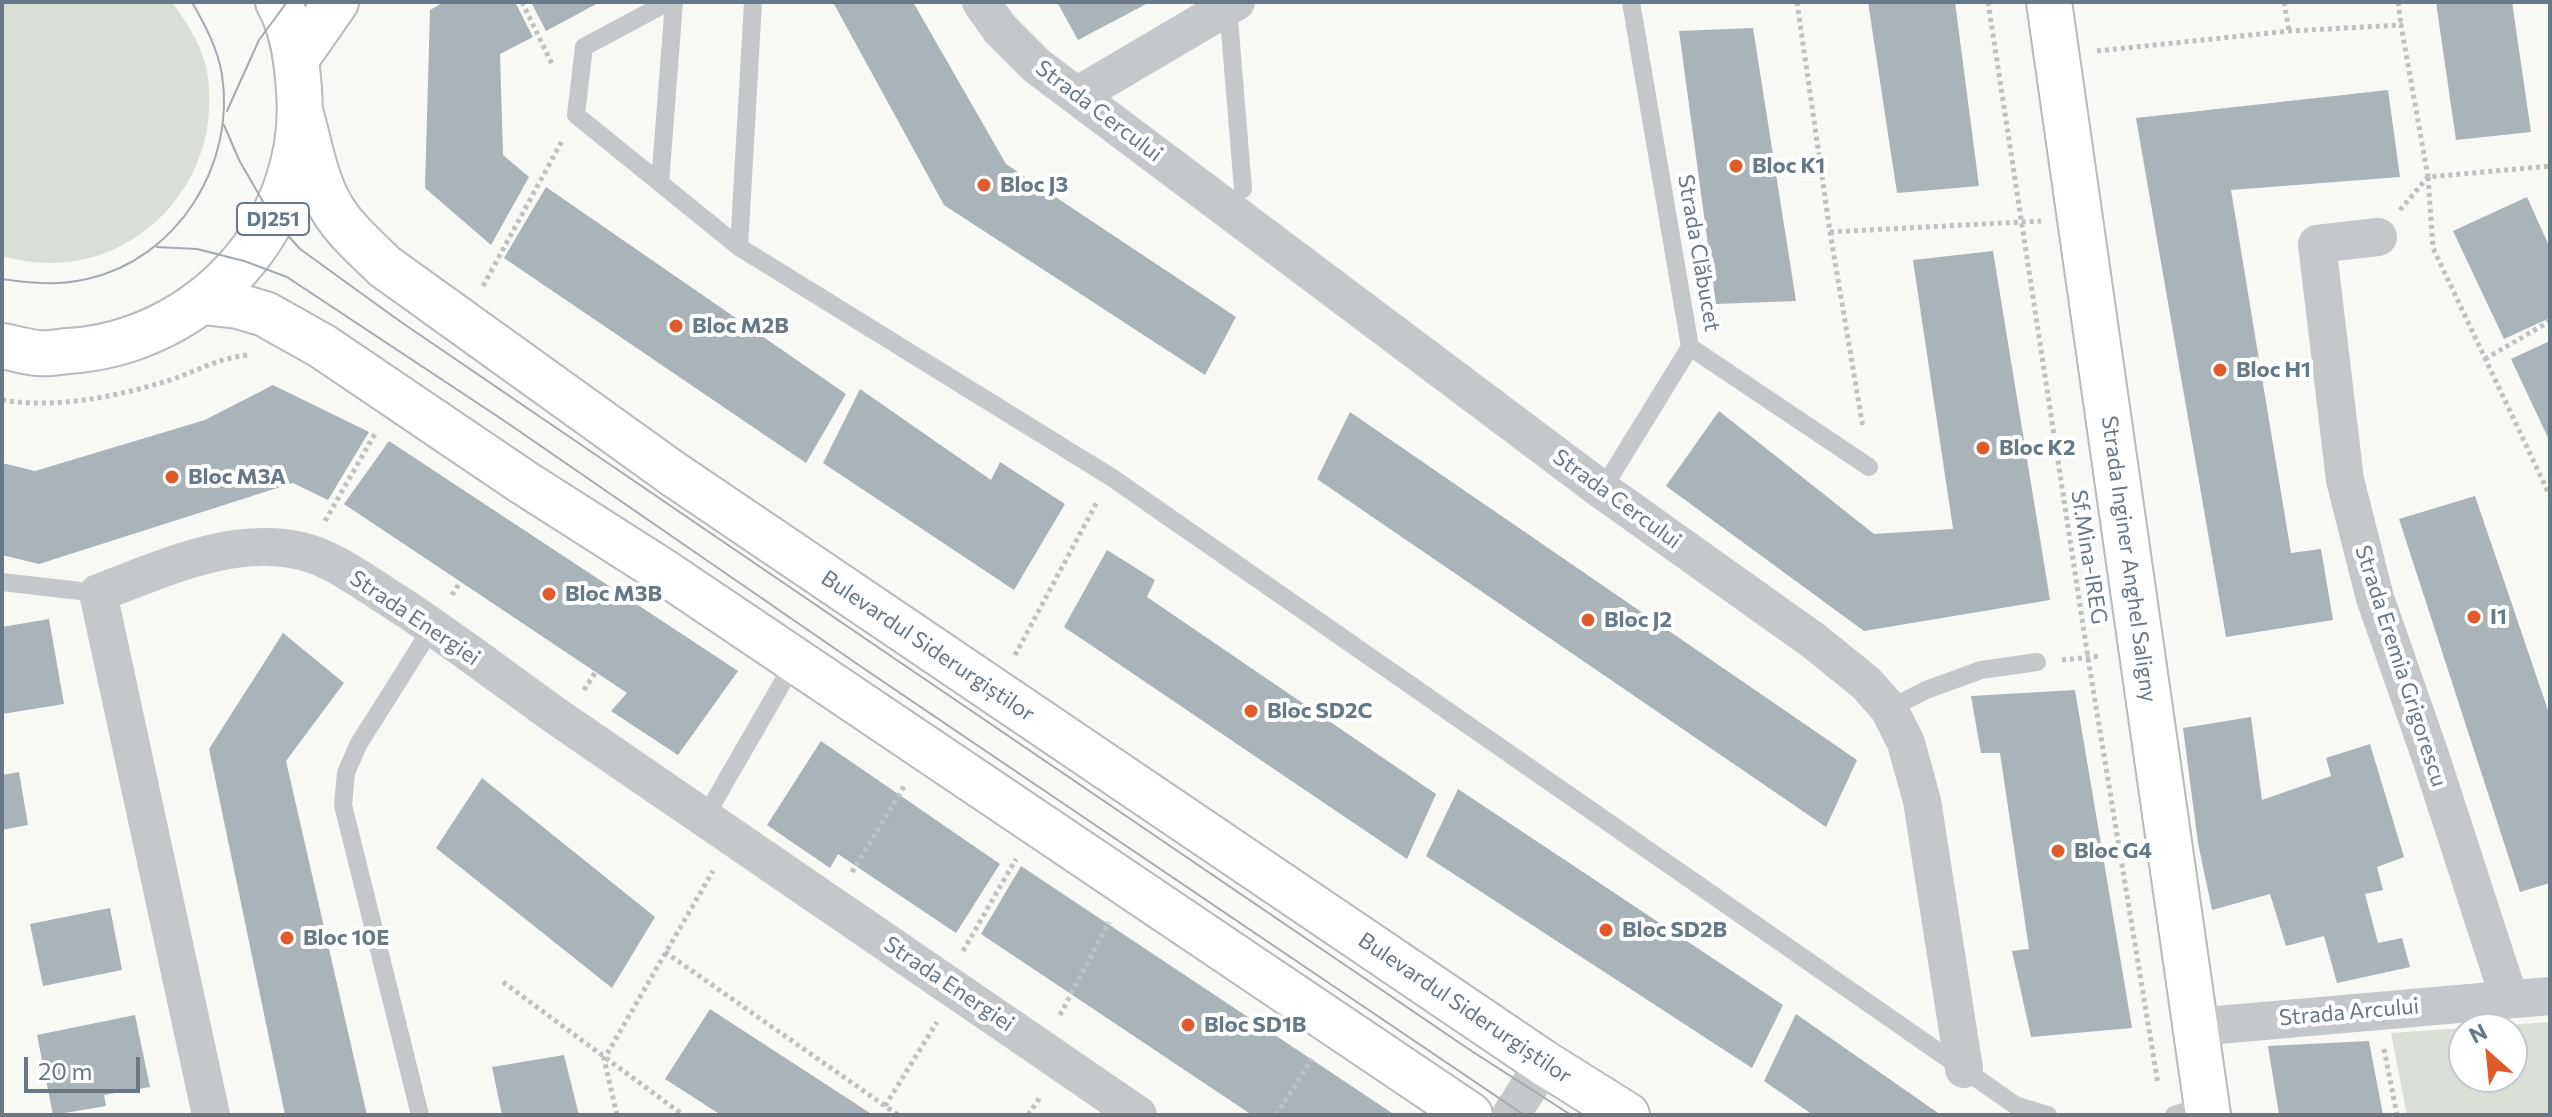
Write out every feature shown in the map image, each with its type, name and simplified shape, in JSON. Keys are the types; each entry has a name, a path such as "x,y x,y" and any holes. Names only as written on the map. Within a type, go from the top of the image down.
{"main road":[{"name":"DJ251","path":"2,346 38,353 96,349 152,332 203,302 244,261 273,219 293,167 301,114 297,58 278,2"},
{"path":"297,58 336,2"},
{"name":"Strada Inginer Anghel Saligny","path":"2049,2 2195,1027 2196,1111"},
{"name":"Bulevardul Siderurgiștilor","path":"301,114 320,184 333,209 351,234 384,266 672,473 1544,1063 1627,1115"},
{"path":"203,302 238,306 265,314 322,346 1470,1115"}],"street":[{"name":"Strada Cercului","path":"981,2 1000,29 1037,66 1602,490 1814,641 1866,683 1889,709 1906,743 1922,801 1964,1069"},
{"path":"1078,95 1232,4"},
{"name":"Strada Eremia Grigorescu","path":"2378,237 2317,244 2345,480 2375,598 2509,998"},
{"name":"Strada Energiei","path":"98,593 213,552 266,547 306,552 351,573 433,626 564,721 1138,1115"},
{"path":"98,593 211,1115"},
{"name":"Strada Arcului","path":"2195,1027 2550,996"},
{"path":"1511,1115 1544,1063"}],"lane":[{"path":"668,2 584,47 576,115 739,247 1111,477 2015,1105 2048,1115"},
{"path":"660,183 674,2"},
{"path":"739,247 753,2"},
{"name":"Strada Clăbucet","path":"1602,490 1690,347 1631,2"},
{"path":"1232,4 1243,189"},
{"path":"1690,347 1869,467"},
{"path":"2,582 98,593"},
{"path":"420,1115 343,805 346,773 358,745 433,626"},
{"path":"719,828 795,661"},
{"path":"1889,709 1926,690 1981,670 2037,662"}],"path":[{"path":"477,298 576,115 522,2"},
{"path":"1797,2 1830,232 1869,467"},
{"name":"Sf.Mina-IREG","path":"1988,2 2088,658 2161,1099"},
{"path":"2284,2 2289,31"},
{"path":"2398,2 2428,177 2433,248 2550,496"},
{"path":"2057,56 2289,31 2401,25"},
{"path":"2428,177 2550,166"},
{"path":"1830,232 2080,218"},
{"path":"2485,359 2550,321"},
{"path":"306,552 389,411 400,398"},
{"path":"992,689 1008,667 1111,477"},
{"path":"2037,662 2142,652"},
{"path":"832,903 926,749"},
{"path":"885,1106 1037,823"},
{"path":"617,1115 604,1059 665,952 719,828"},
{"path":"1042,1048 1117,908 1132,887"},
{"path":"665,952 898,1115"},
{"path":"503,982 683,1115"},
{"path":"2376,1009 2397,1115"},
{"path":"1276,1115 1334,1024"}],"shaded area":[{"path":"2,2 172,2 195,38 208,78 208,121 198,160 179,195 153,224 121,246 84,259 44,263 2,256"},
{"path":"2550,1022 2550,1115 2407,1115 2391,1033 2448,1029 2448,1093 2528,1093 2528,1024"}],"building":[{"path":"444,2 515,2 533,37 500,54 503,155 529,177 491,245 425,188 430,10"},
{"path":"531,2 600,2 546,31"},
{"name":"Bloc J3","path":"913,2 1006,164 1236,317 1205,375 944,205 834,4"},
{"path":"1057,2 1150,2 1078,40"},
{"path":"1868,2 1955,2 1979,186 1897,193"},
{"path":"2436,2 2512,2 2531,132 2456,140"},
{"name":"Bloc K1","path":"1753,28 1796,301 1716,304 1679,31"},
{"name":"Bloc H1","path":"2388,90 2400,177 2231,190 2291,553 2321,549 2333,620 2226,637 2136,118"},
{"name":"Bloc M2B","path":"546,187 846,394 806,463 504,258"},
{"path":"2527,197 2550,248 2550,318 2504,339 2453,231"},
{"name":"Bloc K2","path":"1993,251 2050,600 1864,631 1666,486 1719,411 1874,534 1953,529 1913,260"},
{"path":"2550,341 2550,442 2511,359"},
{"name":"Bloc M3A","path":"273,385 369,432 328,500 293,483 39,564 2,555 2,463 35,471 205,420"},
{"path":"860,389 991,480 1000,462 1065,504 1014,590 823,463"},
{"name":"Bloc J2","path":"1350,412 1857,760 1826,827 1317,479"},
{"name":"Bloc M3B","path":"389,441 738,671 678,755 611,711 627,693 344,504"},
{"name":"I1","path":"2475,496 2550,716 2550,883 2520,892 2399,519"},
{"name":"Bloc SD2C","path":"1107,550 1155,580 1147,597 1436,794 1407,859 1064,627"},
{"path":"49,619 64,704 2,714 2,627"},
{"name":"Bloc 10E","path":"283,633 344,683 286,761 367,1115 285,1115 209,749"},
{"name":"Bloc G4","path":"2075,690 2132,1028 2031,1037 2012,951 2029,949 2000,753 1981,753 1971,696"},
{"path":"2251,717 2262,800 2331,776 2326,758 2370,744 2404,857 2377,867 2383,890 2365,894 2378,943 2402,938 2410,967 2337,983 2324,936 2286,946 2270,894 2212,910 2198,843 2183,728"},
{"path":"821,741 1000,864 956,933 838,854 830,868 767,825"},
{"path":"19,772 28,825 2,830 2,775"},
{"path":"482,778 655,917 612,988 436,848"},
{"name":"Bloc SD2B","path":"1458,789 1783,1005 1752,1068 1426,856"},
{"name":"Bloc SD1B","path":"1021,866 1395,1115 1252,1115 981,934"},
{"path":"110,908 122,970 43,986 30,924"},
{"path":"710,1009 873,1115 721,1115 665,1079"},
{"path":"1796,1014 1941,1115 1813,1115 1764,1081"},
{"path":"135,1015 150,1087 104,1095 106,1106 53,1115 37,1035"},
{"path":"2369,1041 2383,1115 2279,1115 2268,1046"},
{"path":"564,1055 579,1115 502,1115 492,1067"}],"tram line":[{"path":"2,279 66,283 119,268 148,251 173,229 194,203 209,174 219,142 224,109 222,75 217,56 192,2"},
{"path":"227,111 259,40 287,2"},
{"path":"224,125 239,160 273,219 300,249 401,322 882,650 1470,1050 1571,1115"},
{"path":"157,247 197,249 244,261 287,277 506,422 866,670 1524,1115"}],"place":[{"name":"Bloc K1","path":"1736,166"},
{"name":"Bloc J3","path":"984,185"},
{"name":"Bloc M2B","path":"676,326"},
{"name":"Bloc H1","path":"2220,370"},
{"name":"Bloc K2","path":"1983,448"},
{"name":"Bloc M3A","path":"172,477"},
{"name":"Bloc M3B","path":"549,594"},
{"name":"I1","path":"2474,617"},
{"name":"Bloc J2","path":"1588,620"},
{"name":"Bloc SD2C","path":"1251,711"},
{"name":"Bloc G4","path":"2058,851"},
{"name":"Bloc SD2B","path":"1606,930"},
{"name":"Bloc 10E","path":"287,938"},
{"name":"Bloc SD1B","path":"1188,1025"}]}
